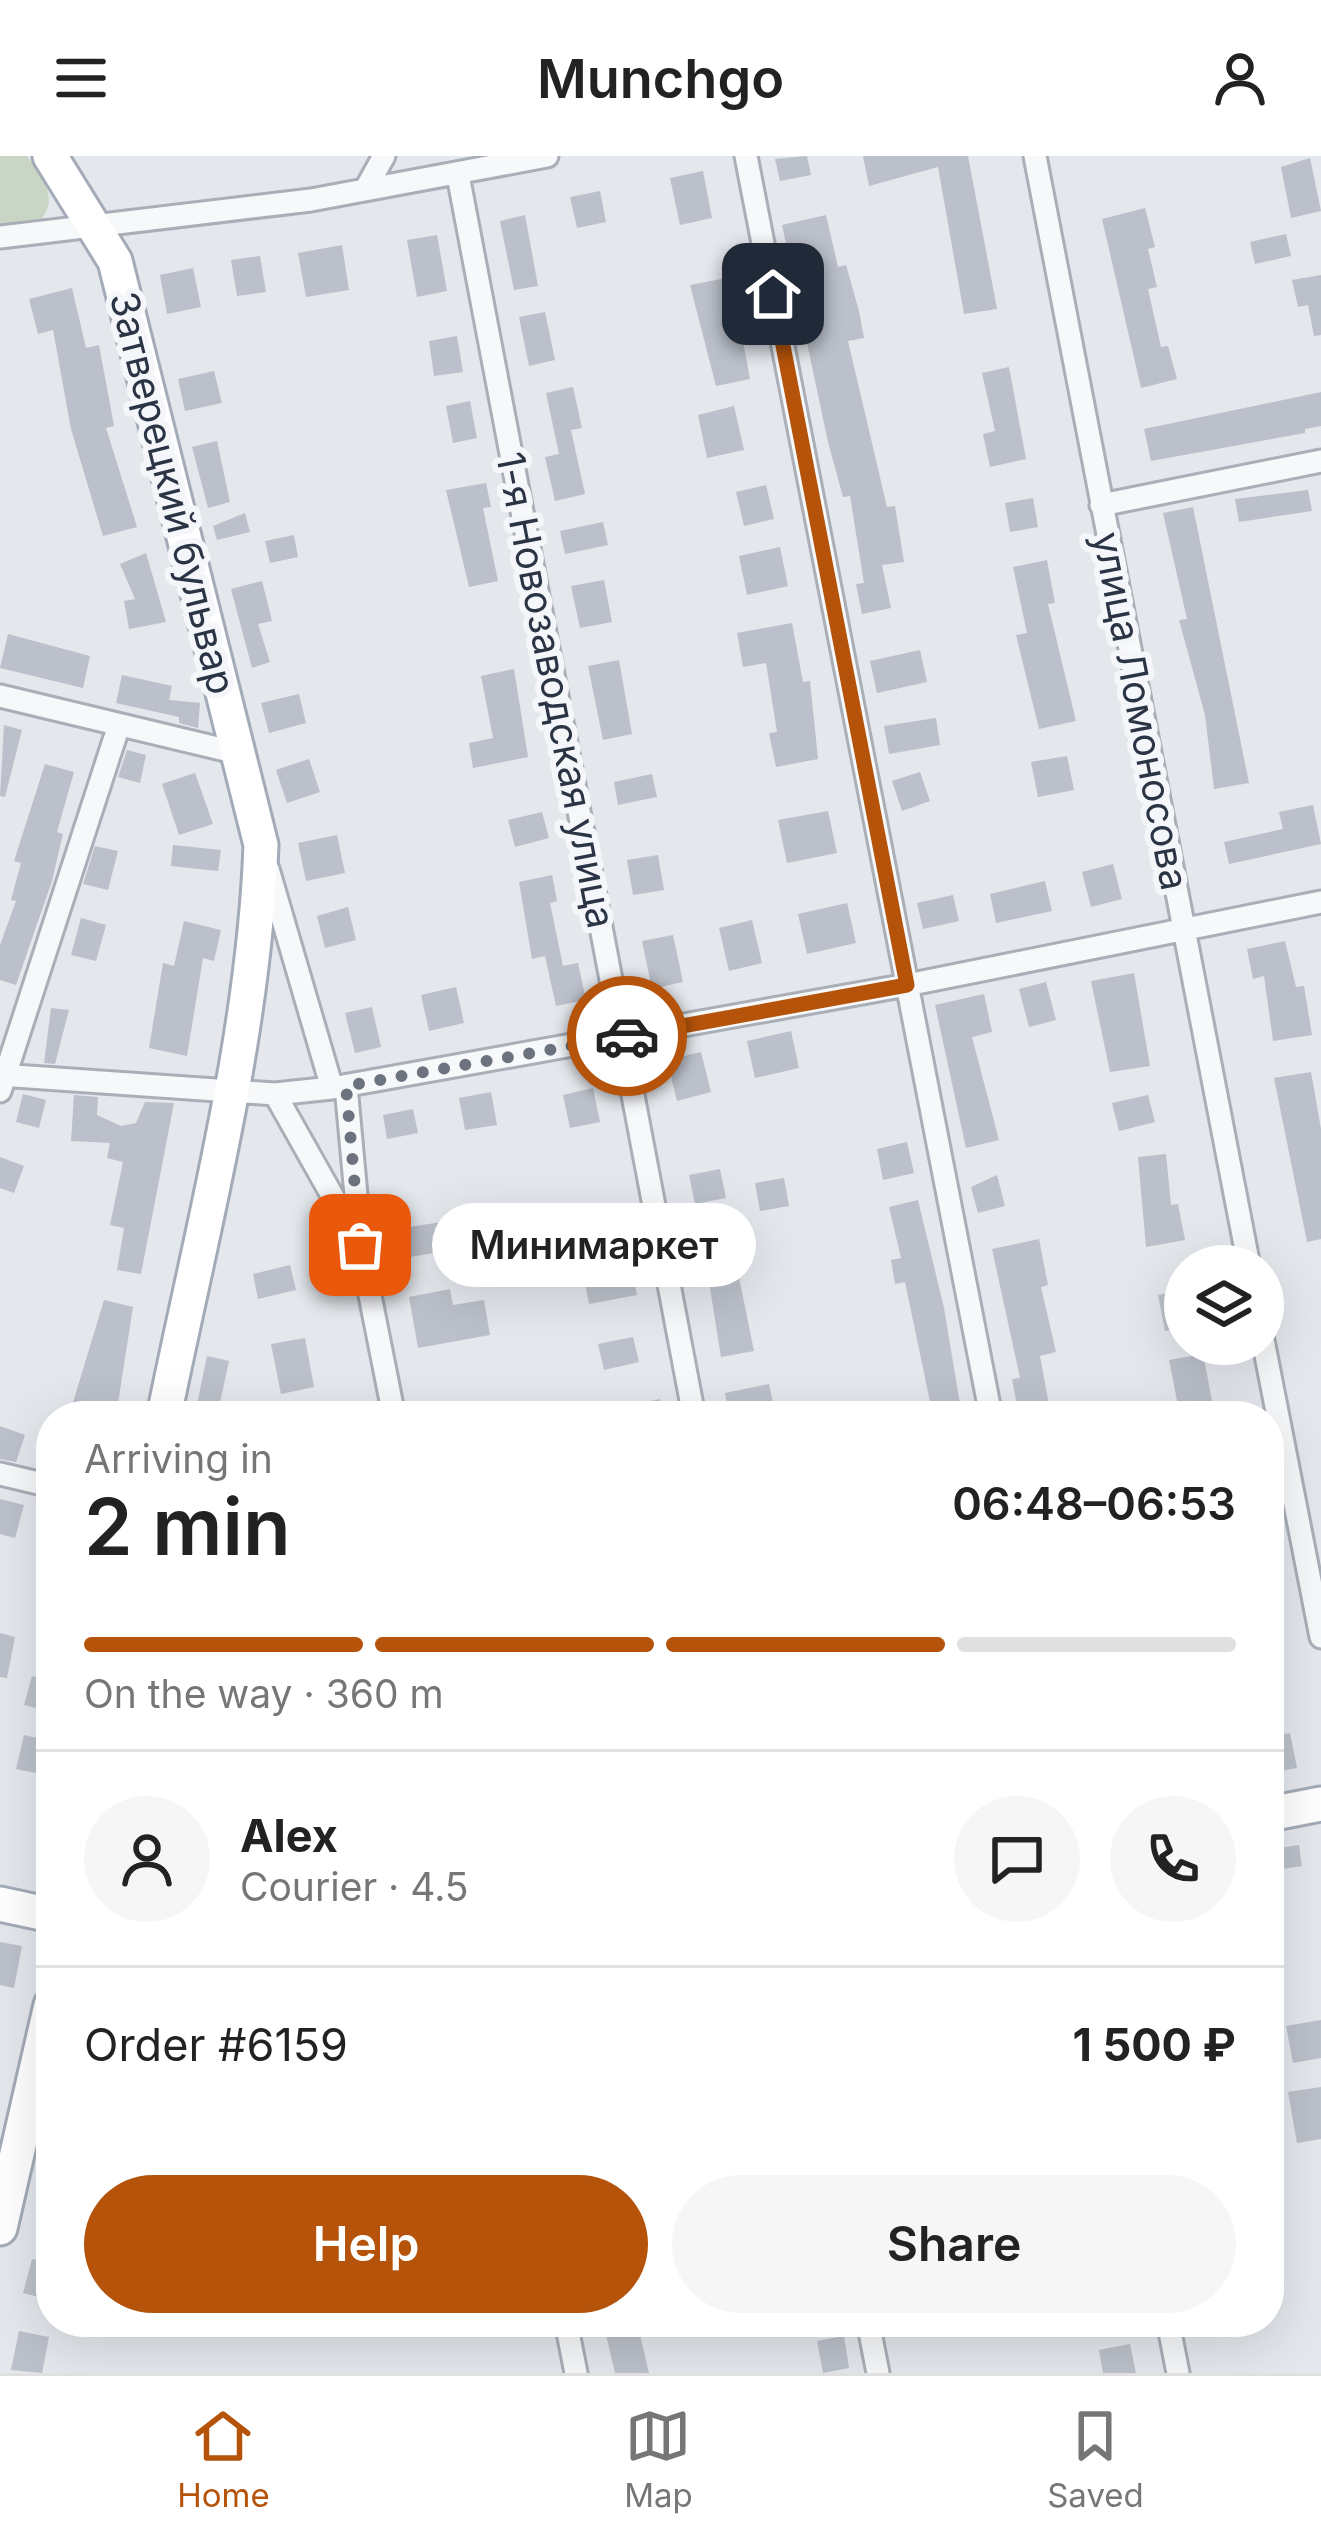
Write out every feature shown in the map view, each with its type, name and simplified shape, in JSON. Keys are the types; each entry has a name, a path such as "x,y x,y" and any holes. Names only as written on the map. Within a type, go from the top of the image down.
{"main road":[{"name":"Затверецкий бульвар","path":"50,156 115,261 261,845 254,945 230,1087 167,1401"},
{"path":"1284,1811 1321,1804"},
{"path":"0,1904 36,1912"},
{"path":"0,2228 36,2071"}],"street":[{"path":"365,190 384,156"},
{"path":"0,237 365,190 547,156"},
{"path":"746,156 988,1401"},
{"name":"улица Ломоносова","path":"1035,156 1245,1245"},
{"name":"1-я Новозаводская улица","path":"458,176 691,1401"},
{"path":"1101,505 1321,461"},
{"path":"0,696 238,753"},
{"path":"119,725 2,1080 230,1087 275,1094 339,1087 907,985 1321,902"},
{"name":"Затверецкий бульвар","path":"261,845 339,1087 360,1245 391,1401"},
{"name":"Затверецкий бульвар","path":"275,1094 360,1245"},
{"path":"1268,1365 1275,1401"},
{"path":"1284,1448 1321,1637"},
{"path":"0,1474 36,1482"},
{"path":"569,2337 576,2373"},
{"path":"871,2337 878,2373"},
{"path":"1171,2337 1178,2373"}],"green space":[{"path":"0,156 27,156 44,181 48,205 38,223 0,227"}],"building":[{"path":"807,156 811,175 780,181 775,159"},
{"path":"863,156 968,156 997,309 964,314 938,167 869,186"},
{"path":"1310,158 1321,211 1291,218 1281,167"},
{"path":"703,171 712,218 680,225 670,178"},
{"path":"600,191 606,222 577,228 570,197"},
{"path":"1145,208 1155,247 1148,249 1157,287 1148,289 1161,347 1168,346 1177,379 1141,388 1102,219"},
{"path":"525,215 538,286 514,290 500,221"},
{"path":"826,215 838,267 846,265 859,311 864,338 848,341 887,507 895,506 904,562 882,565 891,608 862,614 856,584 864,583 850,496 843,497 828,442 782,225"},
{"path":"1286,234 1291,256 1255,264 1250,242"},
{"path":"437,235 447,291 417,297 407,240"},
{"path":"342,245 349,290 306,297 298,253"},
{"path":"260,256 266,292 237,296 231,260"},
{"path":"193,268 201,307 167,314 160,275"},
{"path":"1321,275 1321,335 1314,336 1308,305 1298,307 1292,280"},
{"path":"731,277 750,379 716,386 690,285"},
{"path":"72,288 86,348 99,345 114,426 106,428 137,527 103,536 71,429 53,330 38,334 29,299"},
{"path":"545,312 555,360 529,366 519,317"},
{"path":"457,336 463,372 434,376 429,341"},
{"path":"1009,367 1026,459 990,467 983,434 995,431 982,373"},
{"path":"214,371 222,403 185,411 178,379"},
{"path":"573,387 582,428 571,430 585,494 555,501 545,457 559,454 546,393"},
{"path":"1321,392 1321,426 1305,429 1305,433 1151,461 1144,429"},
{"path":"470,401 477,438 453,443 446,406"},
{"path":"734,406 744,450 707,458 698,415"},
{"path":"217,441 230,502 208,508 192,447"},
{"path":"486,483 491,507 483,508 498,581 469,587 446,490"},
{"path":"766,485 774,519 744,526 736,492"},
{"path":"1308,490 1312,511 1239,522 1235,499"},
{"path":"1033,498 1038,527 1010,532 1005,503"},
{"path":"1193,507 1249,783 1214,789 1205,715 1179,620 1187,619 1163,513"},
{"path":"245,513 250,532 217,540 213,526"},
{"path":"603,522 608,545 565,554 560,531"},
{"path":"294,535 298,557 270,563 265,541"},
{"path":"780,547 788,586 747,595 739,556"},
{"path":"146,553 166,622 129,629 124,601 135,599 120,564"},
{"path":"1047,560 1055,603 1048,604 1076,721 1039,729 1016,635 1027,633 1013,567"},
{"path":"604,580 612,622 580,628 571,586"},
{"path":"262,581 272,621 258,624 270,662 252,668 231,589"},
{"path":"792,623 803,682 810,681 818,759 776,767 769,733 777,732 766,663 743,667 737,633"},
{"path":"8,634 90,656 83,688 0,668"},
{"path":"920,650 927,682 877,693 870,661"},
{"path":"619,660 632,734 603,740 588,666"},
{"path":"514,669 528,757 473,768 469,743 493,738 481,676"},
{"path":"122,675 172,686 169,700 200,703 198,728 179,723 179,717 116,703"},
{"path":"299,694 306,723 269,733 261,703"},
{"path":"936,718 940,745 889,754 884,726"},
{"path":"4,725 22,730 5,797 0,796"},
{"path":"127,750 146,755 140,783 118,777"},
{"path":"1067,756 1074,790 1038,797 1031,762"},
{"path":"309,759 320,792 287,803 276,770"},
{"path":"45,764 74,772 57,832 63,834 52,881 16,985 0,980 0,945 16,901 11,900 21,863 14,861"},
{"path":"920,772 930,801 902,811 892,781"},
{"path":"195,773 213,824 179,835 162,784"},
{"path":"652,774 657,797 618,805 614,782"},
{"path":"1313,805 1321,844 1229,864 1224,842 1283,829 1279,812"},
{"path":"828,811 837,853 787,863 778,820"},
{"path":"542,812 549,838 515,847 508,820"},
{"path":"337,835 345,873 306,881 298,843"},
{"path":"173,845 221,850 218,871 171,866"},
{"path":"95,846 118,851 108,890 83,884"},
{"path":"658,855 664,890 633,895 627,860"},
{"path":"1113,864 1122,899 1091,907 1082,872"},
{"path":"552,875 557,901 550,903 563,966 578,963 586,1000 556,1006 545,956 532,959 519,882"},
{"path":"1045,881 1052,911 996,923 990,894"},
{"path":"953,895 959,921 923,929 917,903"},
{"path":"847,903 856,943 807,954 798,914"},
{"path":"348,907 356,940 325,948 317,916"},
{"path":"81,918 106,925 96,961 71,955"},
{"path":"752,920 762,963 729,971 719,928"},
{"path":"184,921 221,930 214,961 203,958 187,1056 149,1048 163,963 174,966"},
{"path":"673,935 683,982 652,989 642,941"},
{"path":"1285,941 1296,987 1304,986 1312,1035 1273,1041 1264,976 1253,979 1247,949"},
{"path":"1134,973 1150,1066 1110,1072 1091,981"},
{"path":"1046,982 1056,1020 1029,1027 1019,989"},
{"path":"456,987 464,1023 429,1031 421,995"},
{"path":"984,994 992,1032 972,1037 999,1140 966,1148 935,1005"},
{"path":"372,1007 381,1047 355,1053 345,1013"},
{"path":"51,1008 69,1010 55,1064 44,1063"},
{"path":"791,1031 799,1068 755,1078 747,1041"},
{"path":"701,1052 711,1092 677,1101 667,1060"},
{"path":"1311,1072 1321,1129 1321,1239 1307,1242 1274,1078"},
{"path":"593,1088 600,1122 570,1128 563,1095"},
{"path":"491,1092 497,1125 465,1130 459,1098"},
{"path":"23,1094 46,1100 39,1128 16,1122"},
{"path":"74,1095 98,1097 97,1115 121,1126 136,1123 145,1102 174,1103 141,1274 117,1270 124,1228 110,1225 123,1162 107,1158 110,1143 71,1141"},
{"path":"1148,1095 1155,1122 1119,1131 1112,1103"},
{"path":"413,1109 418,1133 387,1139 383,1115"},
{"path":"907,1142 914,1173 883,1180 877,1149"},
{"path":"1166,1154 1171,1205 1178,1204 1185,1240 1146,1247 1138,1157"},
{"path":"0,1157 24,1166 14,1193 0,1188"},
{"path":"720,1169 726,1198 695,1204 689,1175"},
{"path":"997,1175 1005,1206 978,1213 971,1187"},
{"path":"784,1178 789,1206 760,1211 755,1183"},
{"path":"918,1200 944,1308 960,1401 930,1401 905,1282 895,1284 891,1260 901,1258 889,1207"},
{"path":"620,1204 627,1241 592,1247 585,1210"},
{"path":"441,1222 446,1251 404,1258 398,1229"},
{"path":"1039,1239 1048,1285 1041,1287 1056,1352 1040,1356 1048,1401 1016,1401 1012,1379 1020,1378 992,1249"},
{"path":"735,1258 754,1351 721,1357 706,1263"},
{"path":"290,1265 296,1290 258,1299 253,1274"},
{"path":"632,1269 637,1295 589,1304 584,1279"},
{"path":"450,1289 453,1305 484,1300 490,1335 418,1348 409,1297"},
{"path":"1164,1294 1164,1326 1158,1295"},
{"path":"104,1300 133,1307 118,1401 73,1401"},
{"path":"633,1337 639,1362 604,1370 598,1344"},
{"path":"305,1338 314,1387 281,1394 271,1344"},
{"path":"207,1356 229,1361 220,1401 198,1401"},
{"path":"1170,1365 1205,1365 1212,1401 1177,1401"},
{"path":"769,1384 773,1401 726,1401 725,1393"},
{"path":"0,1426 25,1435 16,1462 0,1459"},
{"path":"0,1499 24,1505 15,1538 0,1534"},
{"path":"0,1633 15,1637 7,1678 0,1677"},
{"path":"32,1676 36,1677 36,1708 24,1705"},
{"path":"1290,1733 1297,1768 1284,1770 1284,1734"},
{"path":"24,1735 36,1738 36,1773 16,1769"},
{"path":"1299,1845 1302,1866 1284,1869 1284,1847"},
{"path":"0,1942 22,1946 14,1988 0,1985"},
{"path":"1321,2020 1321,2058 1293,2063 1286,2026"},
{"path":"1321,2087 1321,2139 1297,2143 1288,2092"},
{"path":"32,2259 36,2260 36,2296 23,2293"},
{"path":"19,2331 49,2337 42,2373 11,2370"},
{"path":"607,2337 641,2337 649,2373 615,2373"},
{"path":"844,2337 849,2368 823,2373 817,2341"},
{"path":"1130,2344 1136,2373 1103,2373 1099,2350"}],"way so far":[{"path":"360,1245 346,1086 627,1036"}],"place":[{"name":"Минимаркет","path":"360,1245"}],"route":[{"path":"627,1036 907,985 773,294"}]}
